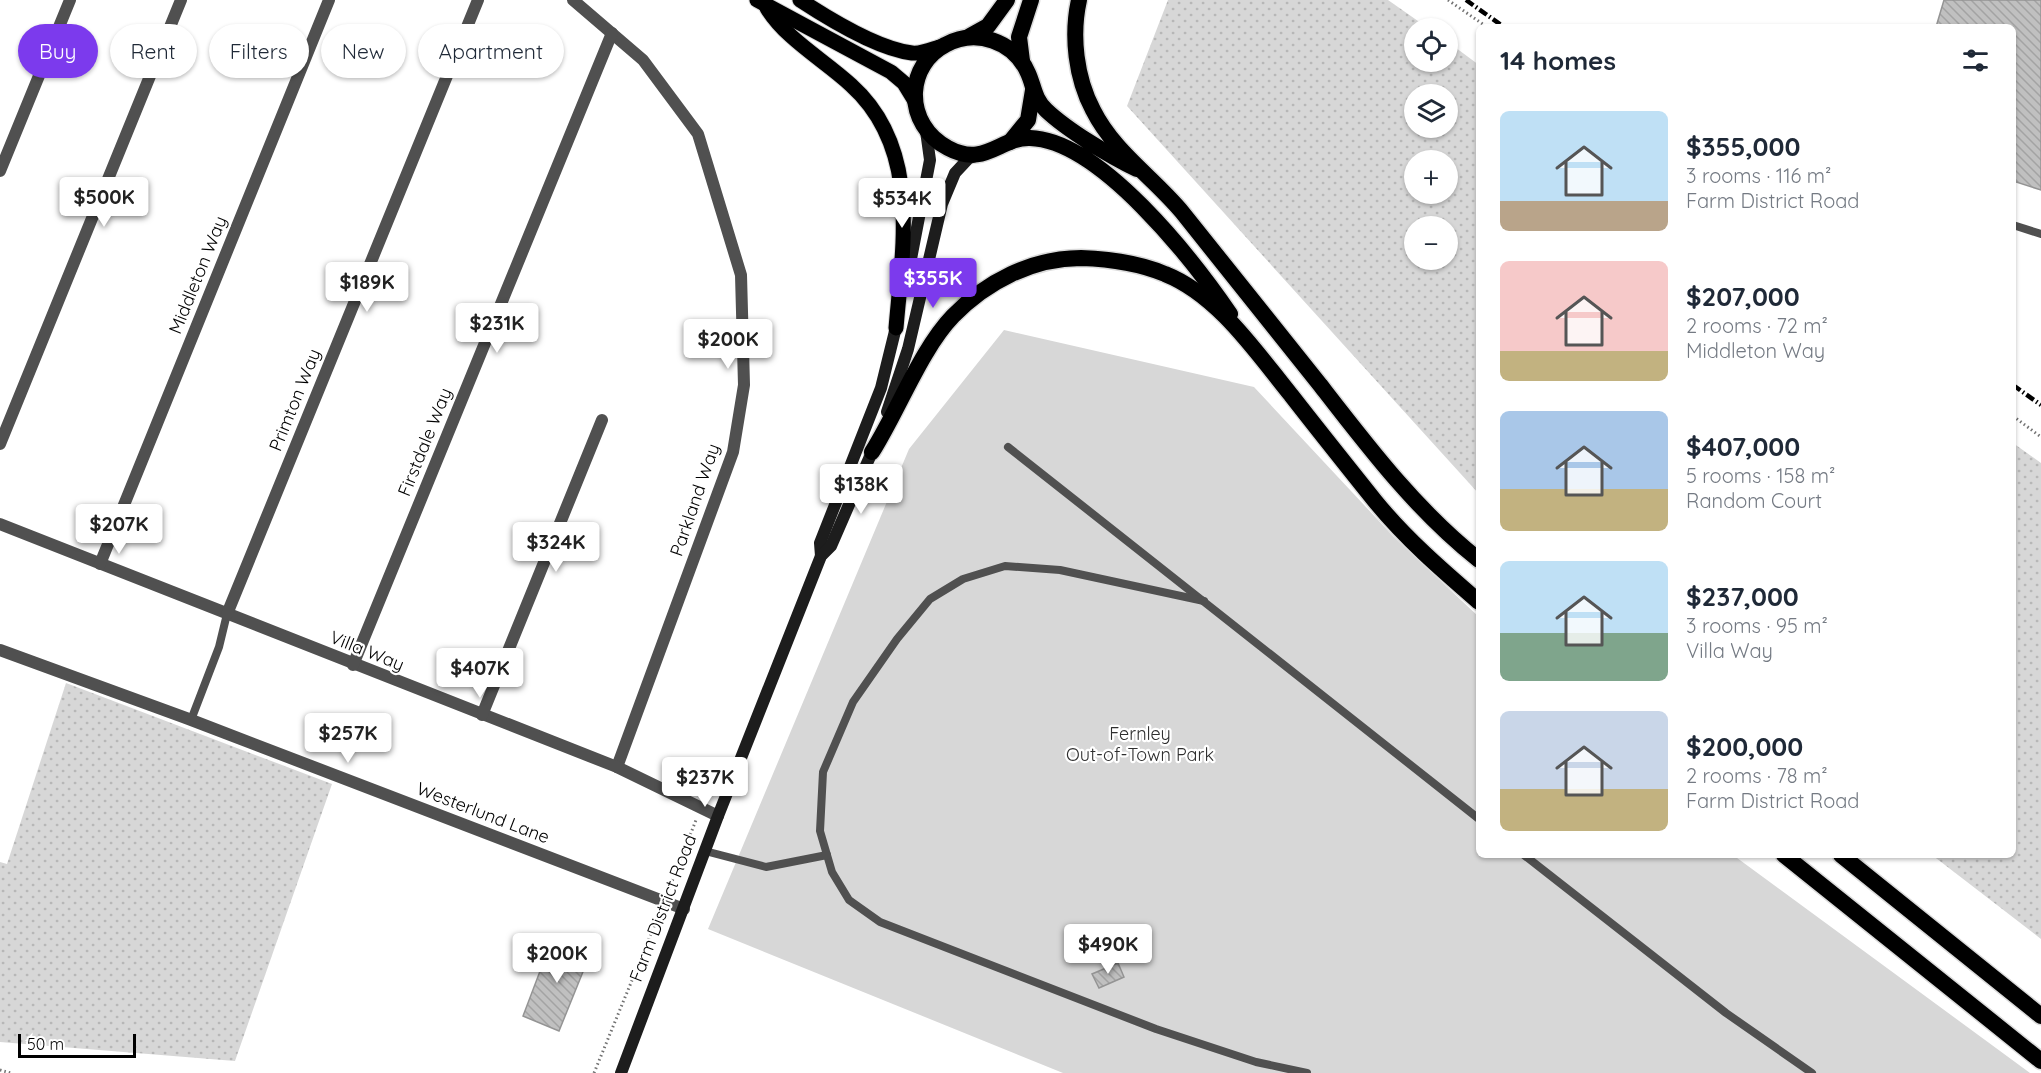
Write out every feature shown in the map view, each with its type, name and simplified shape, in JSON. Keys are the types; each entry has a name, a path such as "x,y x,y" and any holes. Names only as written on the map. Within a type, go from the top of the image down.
{"highway":[{"path":"1007,0 988,26 968,37 939,47 920,71 915,101 926,130 950,149 980,154 1008,143 1031,138 1060,146 1122,186 1176,243 1220,299 1234,324 1377,503 1404,534 1476,599"},
{"path":"1031,0 1019,37 1022,61 1033,90 1045,109 1155,182 1384,466 1444,529 1476,557"},
{"path":"1079,0 1075,34 1077,61 1083,85 1101,127 1137,169"},
{"path":"968,37 983,37 998,42 1022,61"},
{"path":"1008,143 1028,120 1033,90"},
{"path":"872,452 898,410 934,340 951,317 971,299 1011,273 1041,263 1070,258 1131,263 1167,274 1196,291 1234,324"},
{"path":"1788,858 2041,1061"},
{"path":"1845,858 2041,1016"}],"main road":[{"path":"800,0 844,25 895,49 922,53 939,47"},
{"path":"762,4 891,72 904,83 915,101"},
{"path":"762,4 790,34 854,87 882,124 893,148 902,182 906,219 896,328"},
{"name":"Farm District Road","path":"822,556 820,543 881,388 896,328 930,160 926,130"},
{"name":"Farm District Road","path":"621,1073 718,816 822,556 831,546 872,452 908,349 942,204 955,173 969,158 980,154"}],"street":[{"path":"0,171 70,0"},
{"path":"0,444 181,0"},
{"name":"Middleton Way","path":"100,564 329,0"},
{"name":"Primton Way","path":"227,614 478,0"},
{"name":"Parkland Way","path":"573,0 643,60 698,134 741,275 744,385 733,452 617,767"},
{"name":"Firstdale Way","path":"353,664 612,33"},
{"path":"482,716 602,420"},
{"name":"Villa Way","path":"0,524 482,716 617,767 718,816"},
{"name":"Westerlund Lane","path":"0,650 191,720 684,909"}],"lane":[{"path":"2016,226 2041,234"},
{"path":"1008,447 1476,817"},
{"path":"1204,601 1060,570 1005,566 963,579 930,599 897,639 854,702 822,772 820,831 832,872 849,900 880,922 1156,1029 1256,1062 1307,1073"},
{"path":"191,720 219,647 227,614"},
{"path":"705,851 766,867 827,855"},
{"path":"1528,858 1726,1013 1812,1073"}],"path":[{"path":"1448,0 1483,24"},
{"path":"2016,418 2041,437"},
{"path":"0,1070 11,1073"}],"green space":[{"path":"1168,0 1388,0 1414,18 1404,18 1404,72 1458,72 1458,49 1476,63 1476,491 1127,106"},
{"name":"Fernley Out-of-Town Park","path":"1004,330 1254,387 1393,536 1476,614 1476,858 1737,858 2030,1073 1063,1073 708,929 909,449"},
{"path":"2016,445 2041,463 2041,939 1936,858 2016,858"},
{"path":"66,683 332,784 235,1061 0,1042 0,862 7,864"}],"building":[{"path":"1944,0 2041,0 2041,190 2016,182 2016,24 1937,24"},
{"path":"553,937 591,952 559,1031 523,1016"},
{"path":"1118,963 1124,977 1099,988 1092,974"}],"railway":[{"path":"1466,0 1500,24"},
{"path":"2016,387 2041,405"}]}
